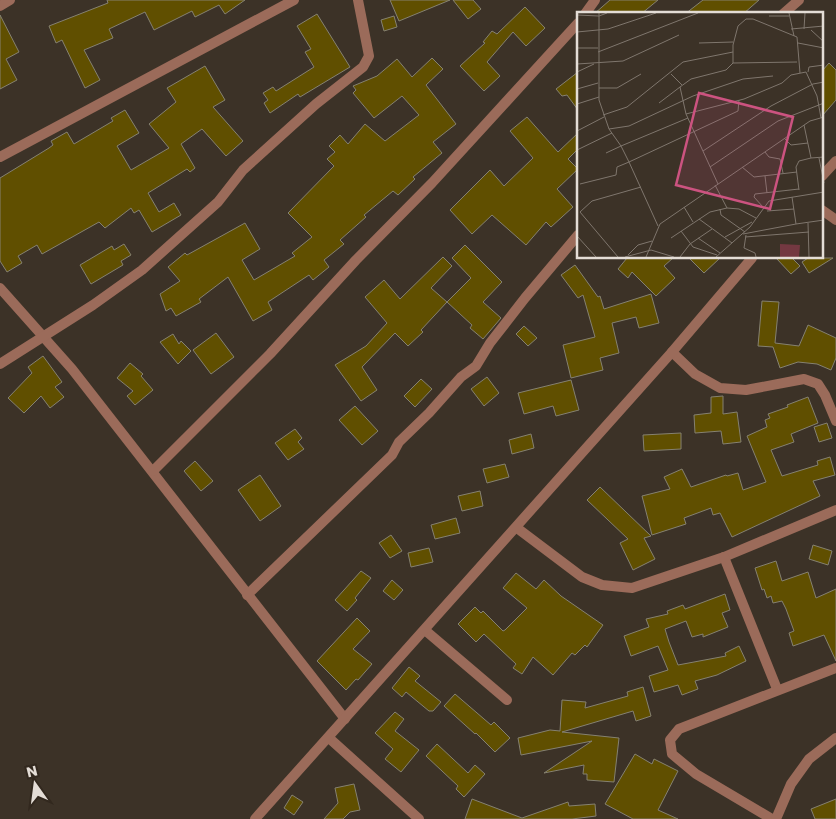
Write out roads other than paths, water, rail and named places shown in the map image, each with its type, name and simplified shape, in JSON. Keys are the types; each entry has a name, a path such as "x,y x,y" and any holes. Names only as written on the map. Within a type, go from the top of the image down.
{"street":[{"path":"0,6 10,0"},
{"path":"0,158 294,0"},
{"path":"0,364 93,305 142,270 218,202 243,170 316,104 363,67 369,56 358,0"},
{"path":"587,12 596,0"},
{"path":"784,12 799,0"},
{"path":"153,471 270,354 356,260 432,183 577,24"},
{"path":"824,174 836,161"},
{"path":"824,211 836,220"},
{"path":"247,595 392,455 399,442 429,413 461,377 476,366 490,343 525,298 577,236"},
{"path":"255,819 426,631 672,352 751,259"},
{"path":"0,288 44,335 153,471 247,595 345,719"},
{"path":"672,352 695,374 720,388 746,390 804,379 818,384 836,421"},
{"path":"517,528 582,577 602,585 632,588 724,557 836,510"},
{"path":"724,557 777,689"},
{"path":"426,631 507,700"},
{"path":"836,668 777,689 679,729 670,740 672,754 696,774 774,819 791,784 809,759 836,738"},
{"path":"329,738 419,819"}]}
